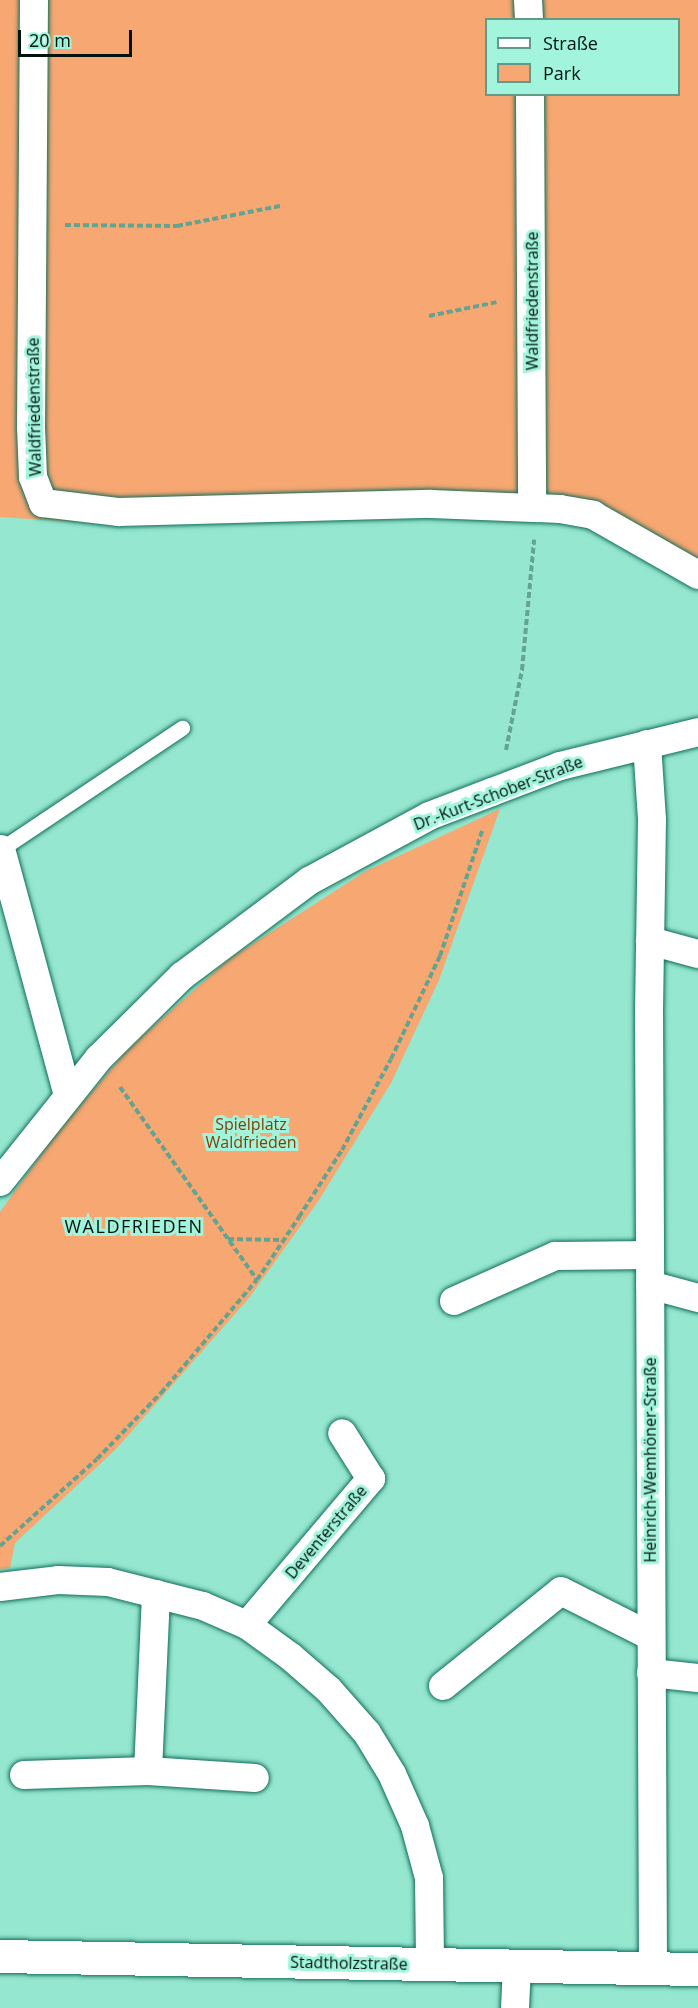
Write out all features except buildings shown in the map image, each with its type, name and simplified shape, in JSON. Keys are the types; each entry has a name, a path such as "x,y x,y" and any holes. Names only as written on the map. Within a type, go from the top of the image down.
{"street":[{"name":"Waldfriedenstraße","path":"34,0 32,447 33,477 43,503 119,512 431,504 532,507 593,515 698,575"},
{"path":"528,0 529,18"},
{"name":"Waldfriedenstraße","path":"530,96 533,295 532,507"},
{"name":"Dr.-Kurt-Schober-Straße","path":"0,1182 99,1058 182,976 309,881 429,816 560,766 698,732"},
{"name":"Heinrich-Wemhöner-Straße","path":"647,744 652,820 650,1636 653,1968"},
{"path":"1,846 68,1095"},
{"path":"650,941 698,954"},
{"path":"454,1301 555,1256 650,1255"},
{"path":"650,1285 698,1298"},
{"name":"Deventerstraße","path":"247,1625 371,1479 342,1433"},
{"path":"0,1587 58,1580 108,1582 204,1606 247,1625 328,1690 367,1733 392,1774 415,1826 429,1878 430,1965"},
{"path":"443,1686 561,1591 650,1636"},
{"path":"148,1771 156,1594"},
{"path":"651,1673 698,1678"},
{"path":"24,1775 148,1771 255,1778"},
{"name":"Stadtholzstraße","path":"0,1956 698,1969"},
{"path":"515,2008 517,1966"}],"lane":[{"path":"1,846 182,728"}],"path":[{"path":"34,224 177,226 280,206"},
{"path":"429,316 533,295"},
{"path":"0,1546 98,1459 161,1393 256,1280 342,1150 435,966 472,870 492,792 512,731 533,575 532,507"},
{"path":"120,1087 256,1280"},
{"path":"228,1239 282,1240"}],"green space":[{"path":"0,0 698,0 698,587 583,523 494,512 122,525 0,517"},
{"name":"Spielplatz Waldfrieden","path":"500,809 439,980 391,1083 319,1200 249,1298 116,1449 15,1543 10,1568 0,1569 0,1212 56,1134 128,1049 229,959 366,871"}],"district":[{"name":"WALDFRIEDEN","path":"134,1226"}]}
